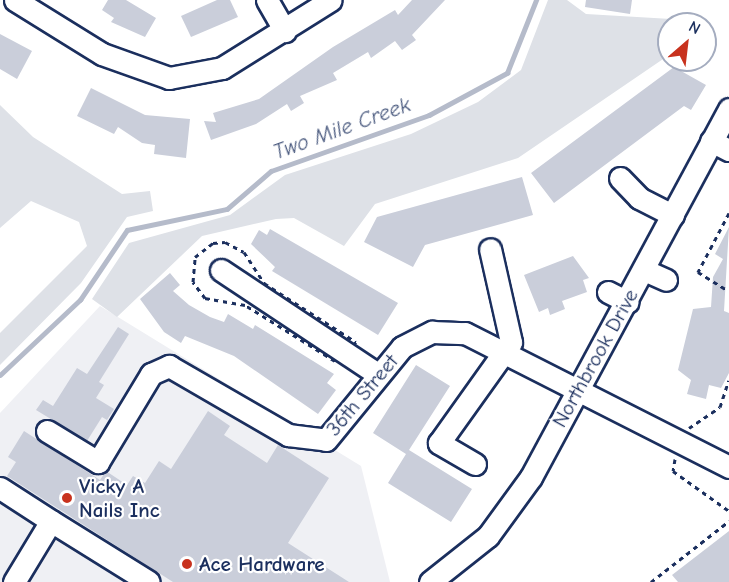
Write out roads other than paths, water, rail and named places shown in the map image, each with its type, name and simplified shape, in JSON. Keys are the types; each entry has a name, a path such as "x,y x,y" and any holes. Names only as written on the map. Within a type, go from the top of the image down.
{"street":[{"path":"15,0 102,54 169,78 222,68 285,32 331,0"},
{"path":"267,0 285,32"},
{"name":"Northbrook Drive","path":"430,582 488,536 531,477 628,302 673,215 720,146 729,109"},
{"path":"620,178 639,198 673,215"},
{"path":"475,464 439,442 461,405 508,351 511,331 490,249"},
{"path":"221,270 376,373"},
{"path":"644,270 666,280"},
{"path":"608,292 628,302"},
{"name":"36th Street","path":"47,431 98,462 151,374 169,366 288,435 326,440 376,373 402,347 432,332 465,333 508,351 729,467"},
{"path":"0,488 149,582"},
{"path":"14,582 51,521"}],"waterway":[{"name":"Two Mile Creek","path":"0,375 80,300 127,230 227,209 271,171 429,115 507,73 536,0"}],"place":[{"name":"Vicky A Nails Inc","path":"67,498"},
{"name":"Ace Hardware","path":"187,564"}]}
